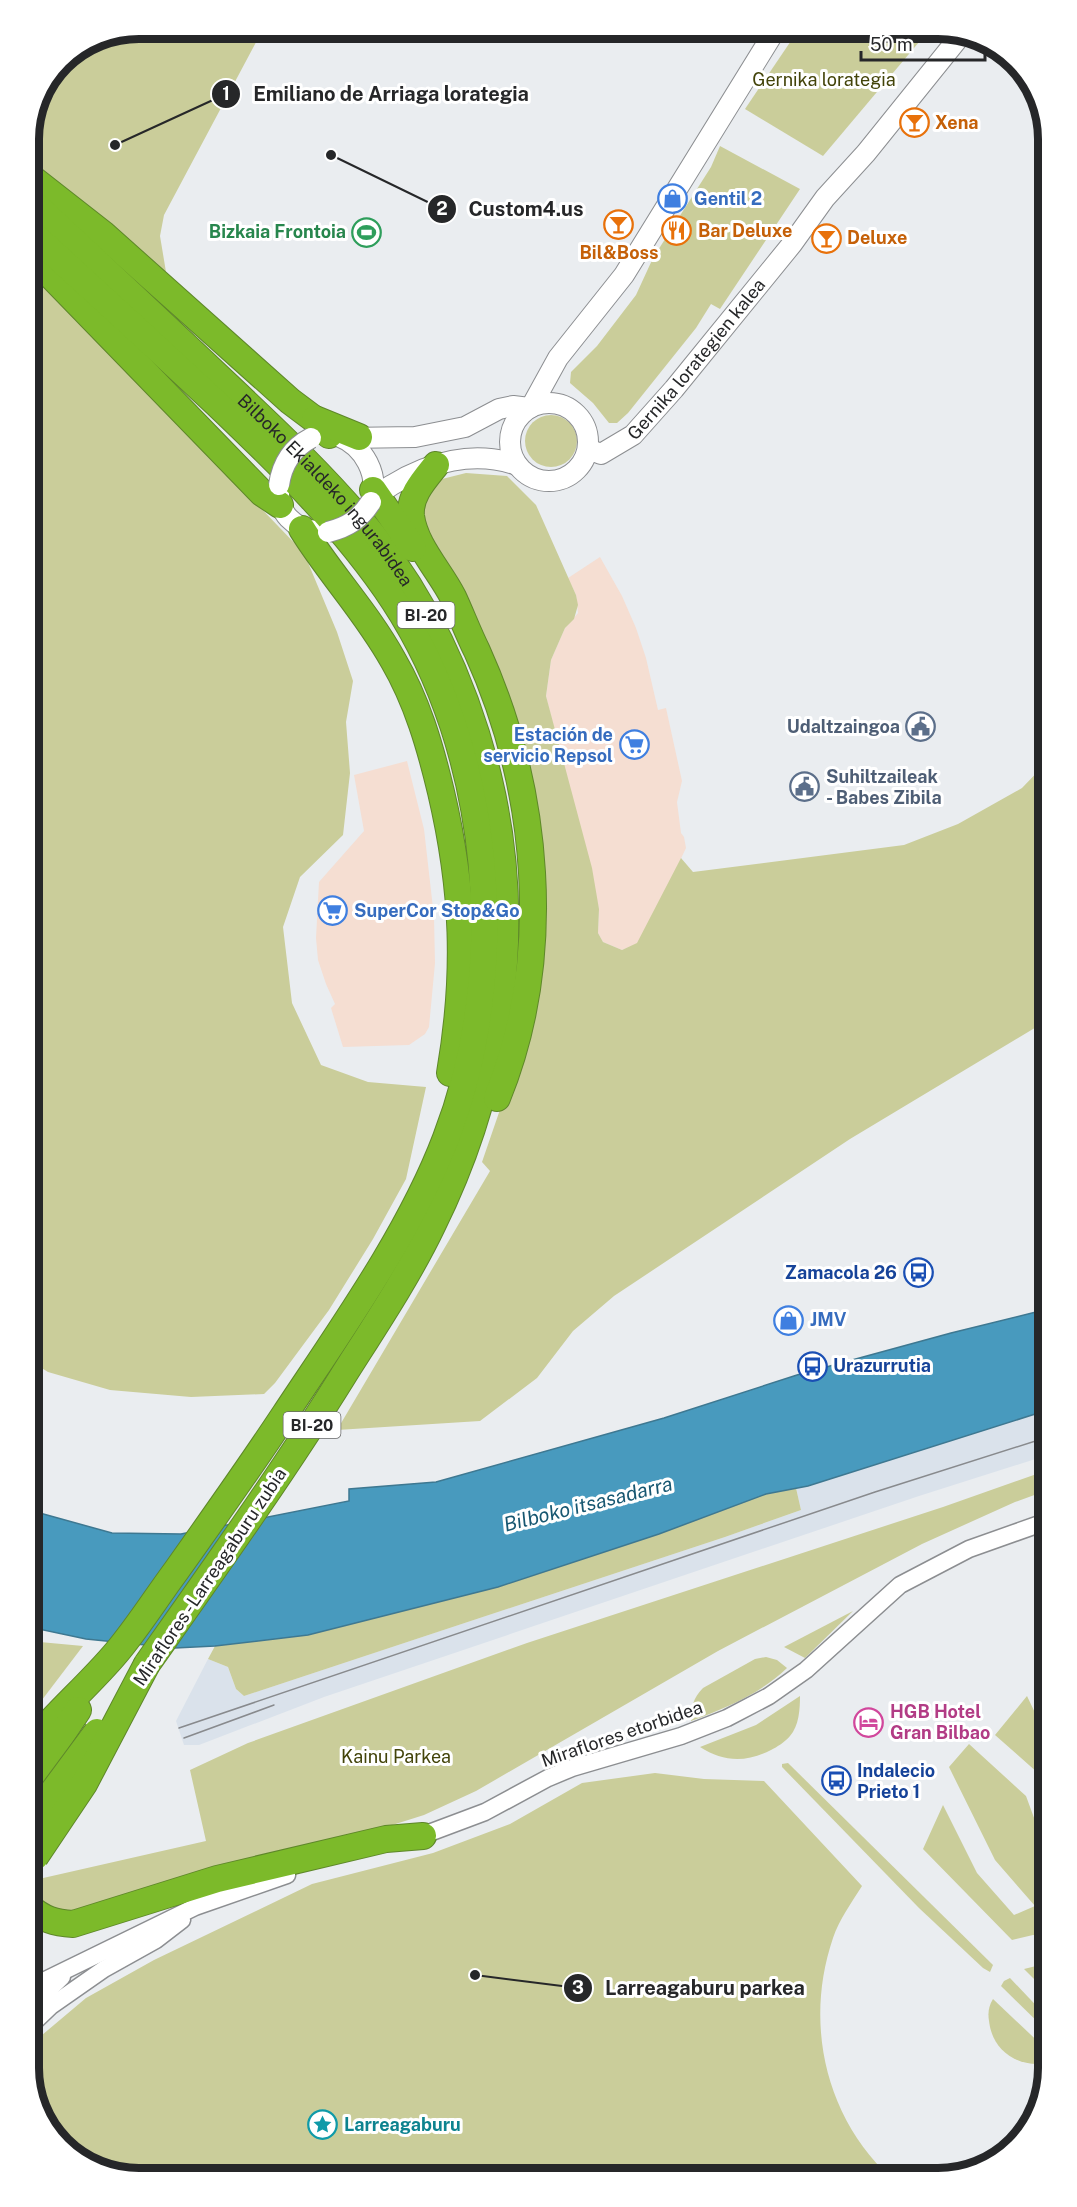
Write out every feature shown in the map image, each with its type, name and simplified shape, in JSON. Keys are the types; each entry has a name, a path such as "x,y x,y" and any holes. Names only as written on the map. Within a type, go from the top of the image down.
{"highway":[{"path":"39,184 103,234 290,401 331,434"},
{"name":"Bilboko Ekialdeko ingurabidea","path":"39,208 213,371 323,478 373,536 413,592 456,676 475,728 492,791 499,827 506,910 504,970 496,1037 482,1099 445,1168"},
{"name":"Bilboko Ekialdeko ingurabidea","path":"39,240 198,386 307,493 356,549 395,603 437,684 471,795 478,831 484,910 482,977 475,1033 445,1168"},
{"path":"39,263 262,493 279,495"},
{"path":"436,465 414,495 411,516 415,531 453,598 481,661 508,736 521,789 530,847 533,905 532,942 522,1016 503,1085 482,1134 445,1168"},
{"path":"374,497 464,626"},
{"path":"302,529 361,608 393,659 409,691 418,710 435,765 452,836 461,916 461,968 445,1168"},
{"name":"Miraflores - Larreagaburu zubia","path":"39,1734 118,1650 243,1478 368,1287 410,1213 445,1168"},
{"name":"Miraflores - Larreagaburu zubia","path":"39,1852 84,1784 147,1664 276,1479 389,1303 432,1226 445,1168"},
{"path":"39,1768 118,1650"},
{"path":"39,1809 147,1664"},
{"path":"39,1915 57,1923 73,1924 88,1921 138,1902 217,1879 387,1839 423,1836"}],"main road":[{"path":"517,465 511,452 510,439 513,426 530,407 558,358 624,275 770,39"},
{"name":"Gernika lorategien kalea","path":"588,449 601,454 633,435 674,389 792,244 825,198 956,41"},
{"path":"543,403 556,403 578,414 585,425 588,449 585,458 573,473 554,481 535,479 517,465 504,460 464,458 414,473 374,497 364,513 354,522 328,532 302,529 294,523 279,495 280,475 289,456 302,443 331,434 414,437 437,434 465,427 499,409 513,406 530,407 543,403"},
{"path":"331,434 358,449 366,458 373,481 374,497"}],"street":[{"name":"Miraflores etorbidea","path":"39,1982 205,1902 274,1878 423,1836 485,1812 548,1778 572,1768 681,1736 727,1718 769,1696 806,1670 900,1585 969,1549 1038,1525"},
{"path":"39,2017 104,1969 156,1940 205,1902"},
{"name":"Miraflores etorbidea","path":"39,1998 75,1964"}],"shaded area":[{"path":"600,557 622,596 636,628 646,658 658,710 666,708 682,781 677,802 681,833 686,848 646,932 637,944 622,950 603,942 598,933 599,909 546,696 551,660 565,628 578,613 576,595 568,578"},
{"path":"407,761 424,829 434,917 435,963 429,1027 425,1034 409,1045 343,1047 331,1008 335,1004 318,960 316,938 319,882 364,831 354,775"},
{"path":"1038,1413 1038,1458 919,1496 324,1697 199,1745 184,1745 176,1721 208,1659 228,1667 236,1689 244,1696 801,1510 796,1488"}],"green space":[{"path":"139,39 258,39 164,215 160,236 166,272 39,166 39,132 42,113 49,95 73,64 89,52 107,44"},
{"name":"Gernika lorategia","path":"792,39 922,39 823,156 745,109"},
{"path":"720,146 800,189 720,309 711,304 696,328 628,413 617,423 609,423 593,403 570,383 571,372 597,346 636,295 653,258 711,167"},
{"path":"39,277 304,553 337,632 353,681 346,722 350,773 343,835 300,877 283,927 292,1003 321,1065 368,1082 426,1087 406,1179 373,1239 329,1310 275,1383 264,1394 191,1397 110,1390 48,1372 39,1366"},
{"path":"546,415 556,415 570,422 577,441 570,460 556,467 546,467 536,463 529,456 525,446 525,436 529,426 536,419"},
{"path":"466,473 507,476 536,505 576,595 578,605 574,619 565,628 551,660 546,696 592,868 599,909 598,933 603,942 622,950 637,943 681,858 693,872 904,845 958,824 1022,788 1038,771 1038,1026 850,1139 614,1296 573,1331 537,1378 480,1421 337,1430 490,1171 482,1162 515,1066 540,846 419,524 427,489 442,479"},
{"name":"Kainu Parkea","path":"1038,1474 1038,1494 922,1544 718,1651 476,1791 424,1815 310,1851 82,1914 42,1907 39,1900 39,1879 206,1841 190,1770 248,1743 527,1643 943,1507"},
{"path":"796,1488 801,1510 244,1696 236,1689 228,1667 208,1659 215,1646 308,1635 498,1587 659,1534 765,1494"},
{"path":"853,1611 805,1658 784,1647"},
{"path":"39,1642 83,1646 39,1704"},
{"path":"766,1657 777,1660 787,1668 754,1693 691,1721 693,1703 703,1688 755,1659"},
{"path":"800,1696 798,1717 793,1732 771,1750 753,1757 735,1759 717,1756 700,1747 756,1725"},
{"path":"1027,1696 1038,1719 1038,1773 995,1735"},
{"path":"969,1744 1026,1796 1038,1829 1038,1935 1012,1940 923,1849 943,1805 977,1873 1014,1915 1035,1906 995,1860 949,1767"},
{"path":"788,1763 993,1965 990,1972 919,1908 782,1767 782,1764"},
{"path":"655,1773 704,1779 764,1781 862,1886 836,1931 824,1970 821,2035 826,2067 836,2098 850,2127 868,2154 881,2168 132,2168 113,2165 89,2155 68,2139 52,2118 41,2088 39,2038 86,1998 154,1960 312,1884 433,1853 510,1824 582,1783"},
{"path":"1038,1966 1038,1983 1024,1969"},
{"path":"1010,1978 1038,2007 1038,2022 1001,1986"},
{"path":"993,1999 1038,2042 1038,2064 1019,2061 1004,2052 998,2045 990,2027"}],"water":[{"name":"Bilboko itsasadarra","path":"1038,1311 1038,1413 808,1486 766,1494 659,1534 498,1587 308,1635 215,1646 175,1648 86,1639 39,1629 39,1513 112,1533 181,1534 349,1501 349,1489 436,1482 664,1418 797,1375"}],"tram line":[{"path":"179,1728 875,1492 1038,1440"},
{"path":"184,1738 274,1705"}],"place":[{"name":"Xena","path":"914,123"},
{"name":"Emiliano de Arriaga lorategia","path":"115,145"},
{"name":"Custom4.us","path":"331,155"},
{"name":"Gentil 2","path":"673,199"},
{"name":"Bil&Boss","path":"619,224"},
{"name":"Bar Deluxe","path":"677,231"},
{"name":"Bizkaia Frontoia","path":"367,232"},
{"name":"Deluxe","path":"826,238"},
{"name":"Udaltzaingoa","path":"921,727"},
{"name":"Estación de servicio Repsol","path":"634,745"},
{"name":"Suhiltzaileak - Babes Zibila","path":"805,787"},
{"name":"SuperCor Stop&Go","path":"333,911"},
{"name":"Zamacola 26","path":"918,1273"},
{"name":"JMV","path":"789,1320"},
{"name":"Urazurrutia","path":"812,1366"},
{"name":"HGB Hotel Gran Bilbao","path":"869,1722"},
{"name":"Indalecio Prieto 1","path":"836,1781"},
{"name":"Larreagaburu parkea","path":"475,1975"},
{"name":"Larreagaburu","path":"323,2125"}]}
